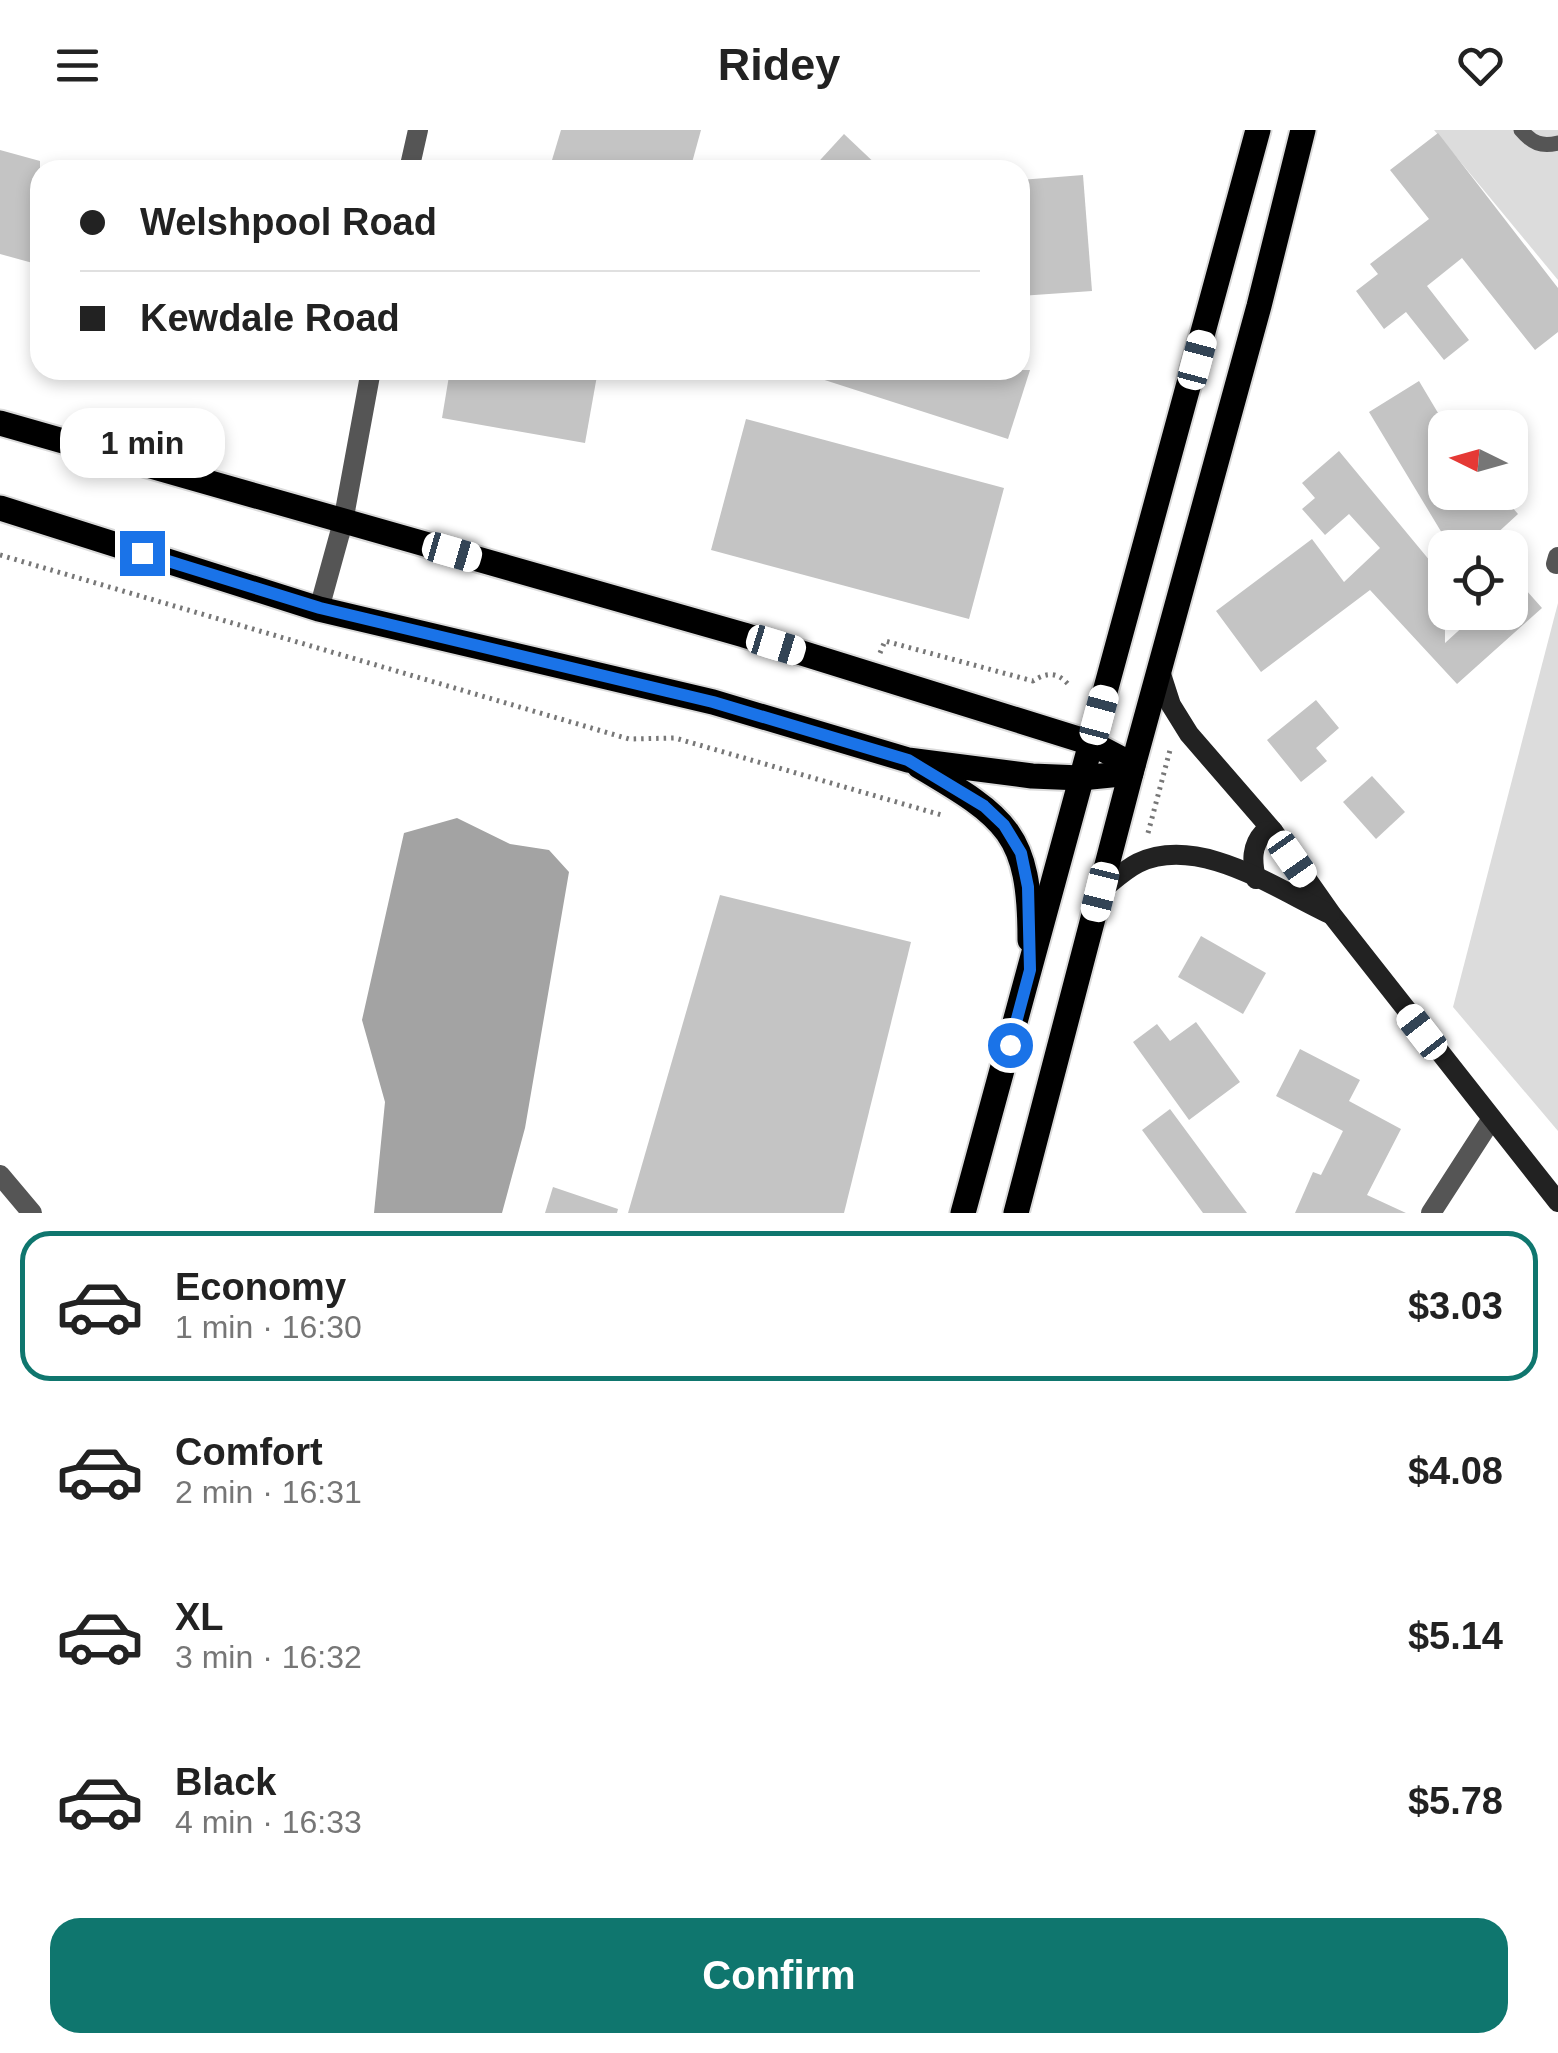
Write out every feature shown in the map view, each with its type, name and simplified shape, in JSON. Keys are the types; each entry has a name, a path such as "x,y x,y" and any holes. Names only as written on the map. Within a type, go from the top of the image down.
{"main road":[{"path":"963,1213 1258,130"},
{"path":"1016,1213 1303,130"},
{"path":"0,423 872,675 1091,743 1132,769"},
{"path":"0,508 320,608 713,702 908,760 1032,776 1082,778 1132,769"},
{"path":"908,760 984,806 1016,840 1028,887 1030,970"}],"street":[{"path":"411,160 418,130"},
{"path":"320,608 342,522 369,380"},
{"path":"1160,670 1170,705 1189,734 1273,831 1332,915 1558,1202"},
{"path":"1256,880 1253,854 1258,839 1273,831"},
{"path":"1100,892 1138,863 1173,856 1222,864 1332,915"},
{"path":"1431,1213 1490,1120"},
{"path":"0,1175 32,1213"}],"lane":[{"path":"1521,130 1530,141 1544,146 1558,143"}],"path":[{"path":"0,555 629,739 675,738 948,817"},
{"path":"872,675 885,641 1033,680 1050,673 1061,676 1068,684"},
{"path":"1148,834 1170,750"}],"shaded area":[{"path":"1434,130 1558,130 1558,280"},
{"path":"1558,603 1558,1131 1453,1007"},
{"path":"457,818 510,844 549,850 569,872 525,1128 502,1213 374,1213 385,1102 362,1020 404,833"}],"building":[{"path":"561,130 701,130 693,160 552,160"},
{"path":"1438,133 1558,288 1558,332 1535,350 1462,258 1427,286 1469,340 1444,360 1406,312 1384,329 1356,291 1378,274 1370,264 1429,219 1390,170"},
{"path":"844,134 871,160 820,160"},
{"path":"0,150 36,160 30,160 30,262 0,254"},
{"path":"1083,175 1092,291 1030,295 1030,179"},
{"path":"448,380 596,380 585,443 442,418"},
{"path":"825,380 1027,380 1008,439"},
{"path":"1419,381 1436,410 1428,410 1428,510 1369,412"},
{"path":"746,419 1004,488 969,619 711,550"},
{"path":"1339,451 1428,558 1428,630 1445,630 1445,643 1459,630 1517,630 1457,684 1370,590 1261,672 1216,611 1312,539 1344,582 1380,548 1349,514 1325,535 1302,509 1315,498 1302,483"},
{"path":"1428,510 1515,510 1518,514 1501,530 1440,530"},
{"path":"1528,592 1542,608 1528,621"},
{"path":"1316,700 1339,728 1316,748 1327,761 1301,782 1267,740"},
{"path":"1372,776 1405,812 1376,839 1343,802"},
{"path":"720,895 911,942 844,1213 628,1213"},
{"path":"1201,936 1266,973 1243,1014 1178,977"},
{"path":"1196,1022 1240,1082 1189,1120 1133,1042 1157,1024 1170,1041"},
{"path":"1300,1049 1360,1080 1349,1101 1401,1129 1367,1195 1406,1213 1295,1213 1313,1172 1321,1175 1343,1131 1276,1096"},
{"path":"1170,1109 1247,1213 1203,1213 1142,1130"},
{"path":"553,1187 618,1209 617,1213 545,1213"}],"route":[{"path":"142,553 320,608 713,702 908,760 984,806 1016,840 1021,853 1030,913 1030,970 1010,1045"}]}
